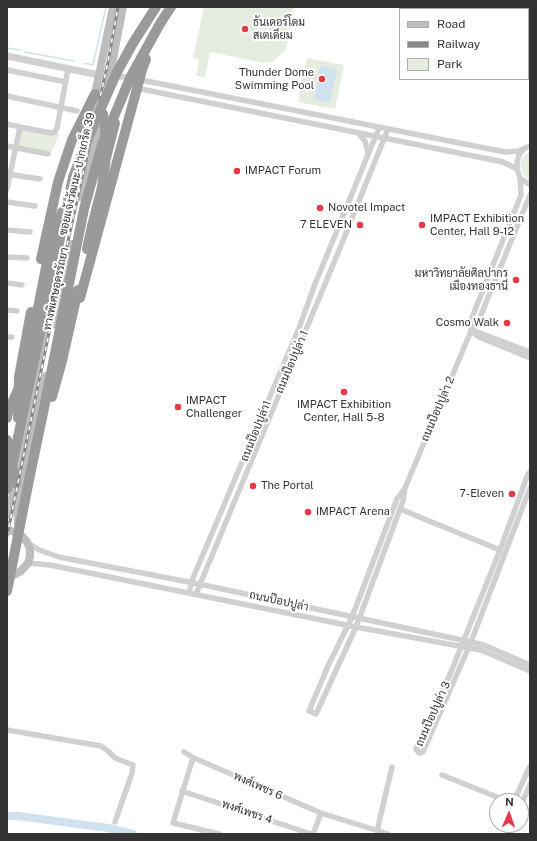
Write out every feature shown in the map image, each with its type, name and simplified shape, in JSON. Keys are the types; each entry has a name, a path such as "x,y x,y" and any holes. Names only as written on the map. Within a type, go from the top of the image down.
{"highway":[{"name":"ทางพิเศษอุดรรัถยา","path":"7,490 12,440 73,177 116,74 133,43 156,7"},
{"name":"ทางพิเศษอุดรรัถยา","path":"7,591 84,209 102,145 131,76 171,7"},
{"path":"49,362 76,314 142,70 161,22"},
{"path":"42,418 54,393 62,361 102,187 106,158 113,131 121,107 131,87"},
{"path":"16,483 12,440 19,377 42,250 58,182 72,140 95,94"},
{"path":"103,114 106,158"},
{"path":"7,418 8,412 25,374 49,252 73,177"}],"main road":[{"name":"ซอยแจ้งวัฒนะ-ปากเกร็ด 39","path":"7,515 16,483 57,274 113,7"},
{"name":"ซอยแจ้งวัฒนะ-ปากเกร็ด 39","path":"19,533 17,506 49,362 67,268 103,114 123,7"},
{"path":"7,530 19,533 27,542 30,549 28,563 21,571 9,578"}],"street":[{"path":"7,56 110,77 126,77 505,152 512,152 530,146"},
{"path":"7,124 51,133 55,132 62,107 68,69"},
{"path":"7,70 66,82"},
{"path":"110,77 131,87 503,162 517,169 519,155 524,149"},
{"path":"7,96 77,110"},
{"path":"7,189 8,174 20,127"},
{"name":"ถนนป๊อปปูล่า1","path":"189,592 299,328 315,284 379,128"},
{"name":"ถนนป๊อปปูล่า 1","path":"196,594 388,129"},
{"path":"358,132 365,141 368,154"},
{"path":"7,146 48,154"},
{"name":"ถนนป๊อปปูล่า 2","path":"405,488 397,498 352,617 308,712 316,714 356,627 403,501 405,488 470,331 471,320 521,195 520,178 517,169"},
{"path":"8,174 40,179"},
{"path":"520,178 530,185"},
{"name":"ถนนป๊อปปูล่า 2","path":"470,331 478,322 530,194"},
{"path":"7,202 36,206"},
{"path":"7,230 30,232"},
{"path":"7,257 27,258"},
{"path":"7,283 22,285"},
{"path":"7,310 17,311"},
{"path":"470,331 480,333 530,352"},
{"path":"470,331 479,337 530,358"},
{"name":"ถนนป๊อปปูล่า 3","path":"530,472 500,550 460,646 454,673 438,719 423,752 419,753 416,749 433,712 454,673 468,648 471,642 530,488"},
{"path":"517,503 530,508"},
{"path":"400,509 500,550"},
{"name":"ถนนป๊อปปูล่า","path":"27,542 39,550 59,557 199,584 484,645 530,665"},
{"path":"376,553 383,556"},
{"name":"ถนนป๊อปปูล่า","path":"28,563 50,565 189,592 356,627"},
{"path":"356,627 481,650 530,671"},
{"path":"328,666 336,669"},
{"path":"433,712 438,719"},
{"path":"7,730 101,746 115,758 132,765 132,773 115,822"},
{"name":"พงศ์เพชร 6","path":"184,752 194,758 321,813 388,834"},
{"path":"194,758 182,791 173,823 219,834"},
{"path":"377,831 392,766"},
{"path":"518,793 530,766"},
{"path":"442,775 489,794"},
{"name":"พงศ์เพชร 4","path":"182,791 312,834"},
{"path":"312,834 321,813"}],"green space":[{"name":"ธันเดอร์โดม สเตเดียม","path":"204,7 294,7 286,50 272,62 264,63 210,52 205,77 196,76 199,60 193,58"},
{"name":"Thunder Dome Swimming Pool","path":"307,58 344,65 335,109 298,102"},
{"path":"23,126 60,134 51,153 18,146"},
{"path":"530,150 530,181 523,174 520,163 523,157"}],"water":[{"path":"321,65 337,69 330,102 314,99"}],"waterway":[{"path":"84,63 93,65 106,7"},
{"path":"7,48 20,50"},
{"path":"25,52 74,61"},
{"path":"7,816 18,816 108,828 133,834"}],"railway":[{"path":"7,536 68,241 108,62 118,7"}],"place":[{"name":"ธันเดอร์โดม สเตเดียม","path":"245,29"},
{"name":"Thunder Dome Swimming Pool","path":"322,79"},
{"name":"IMPACT Forum","path":"237,171"},
{"name":"Novotel Impact","path":"320,208"},
{"name":"7 ELEVEN","path":"360,225"},
{"name":"IMPACT Exhibition Center, Hall 9-12","path":"422,225"},
{"name":"มหาวิทยาลัยศิลปากร เมืองทองธานี","path":"516,280"},
{"name":"Cosmo Walk","path":"507,323"},
{"name":"IMPACT Exhibition Center, Hall 5-8","path":"344,392"},
{"name":"IMPACT Challenger","path":"178,407"},
{"name":"The Portal","path":"253,486"},
{"name":"7-Eleven","path":"512,494"},
{"name":"IMPACT Arena","path":"308,512"}]}
